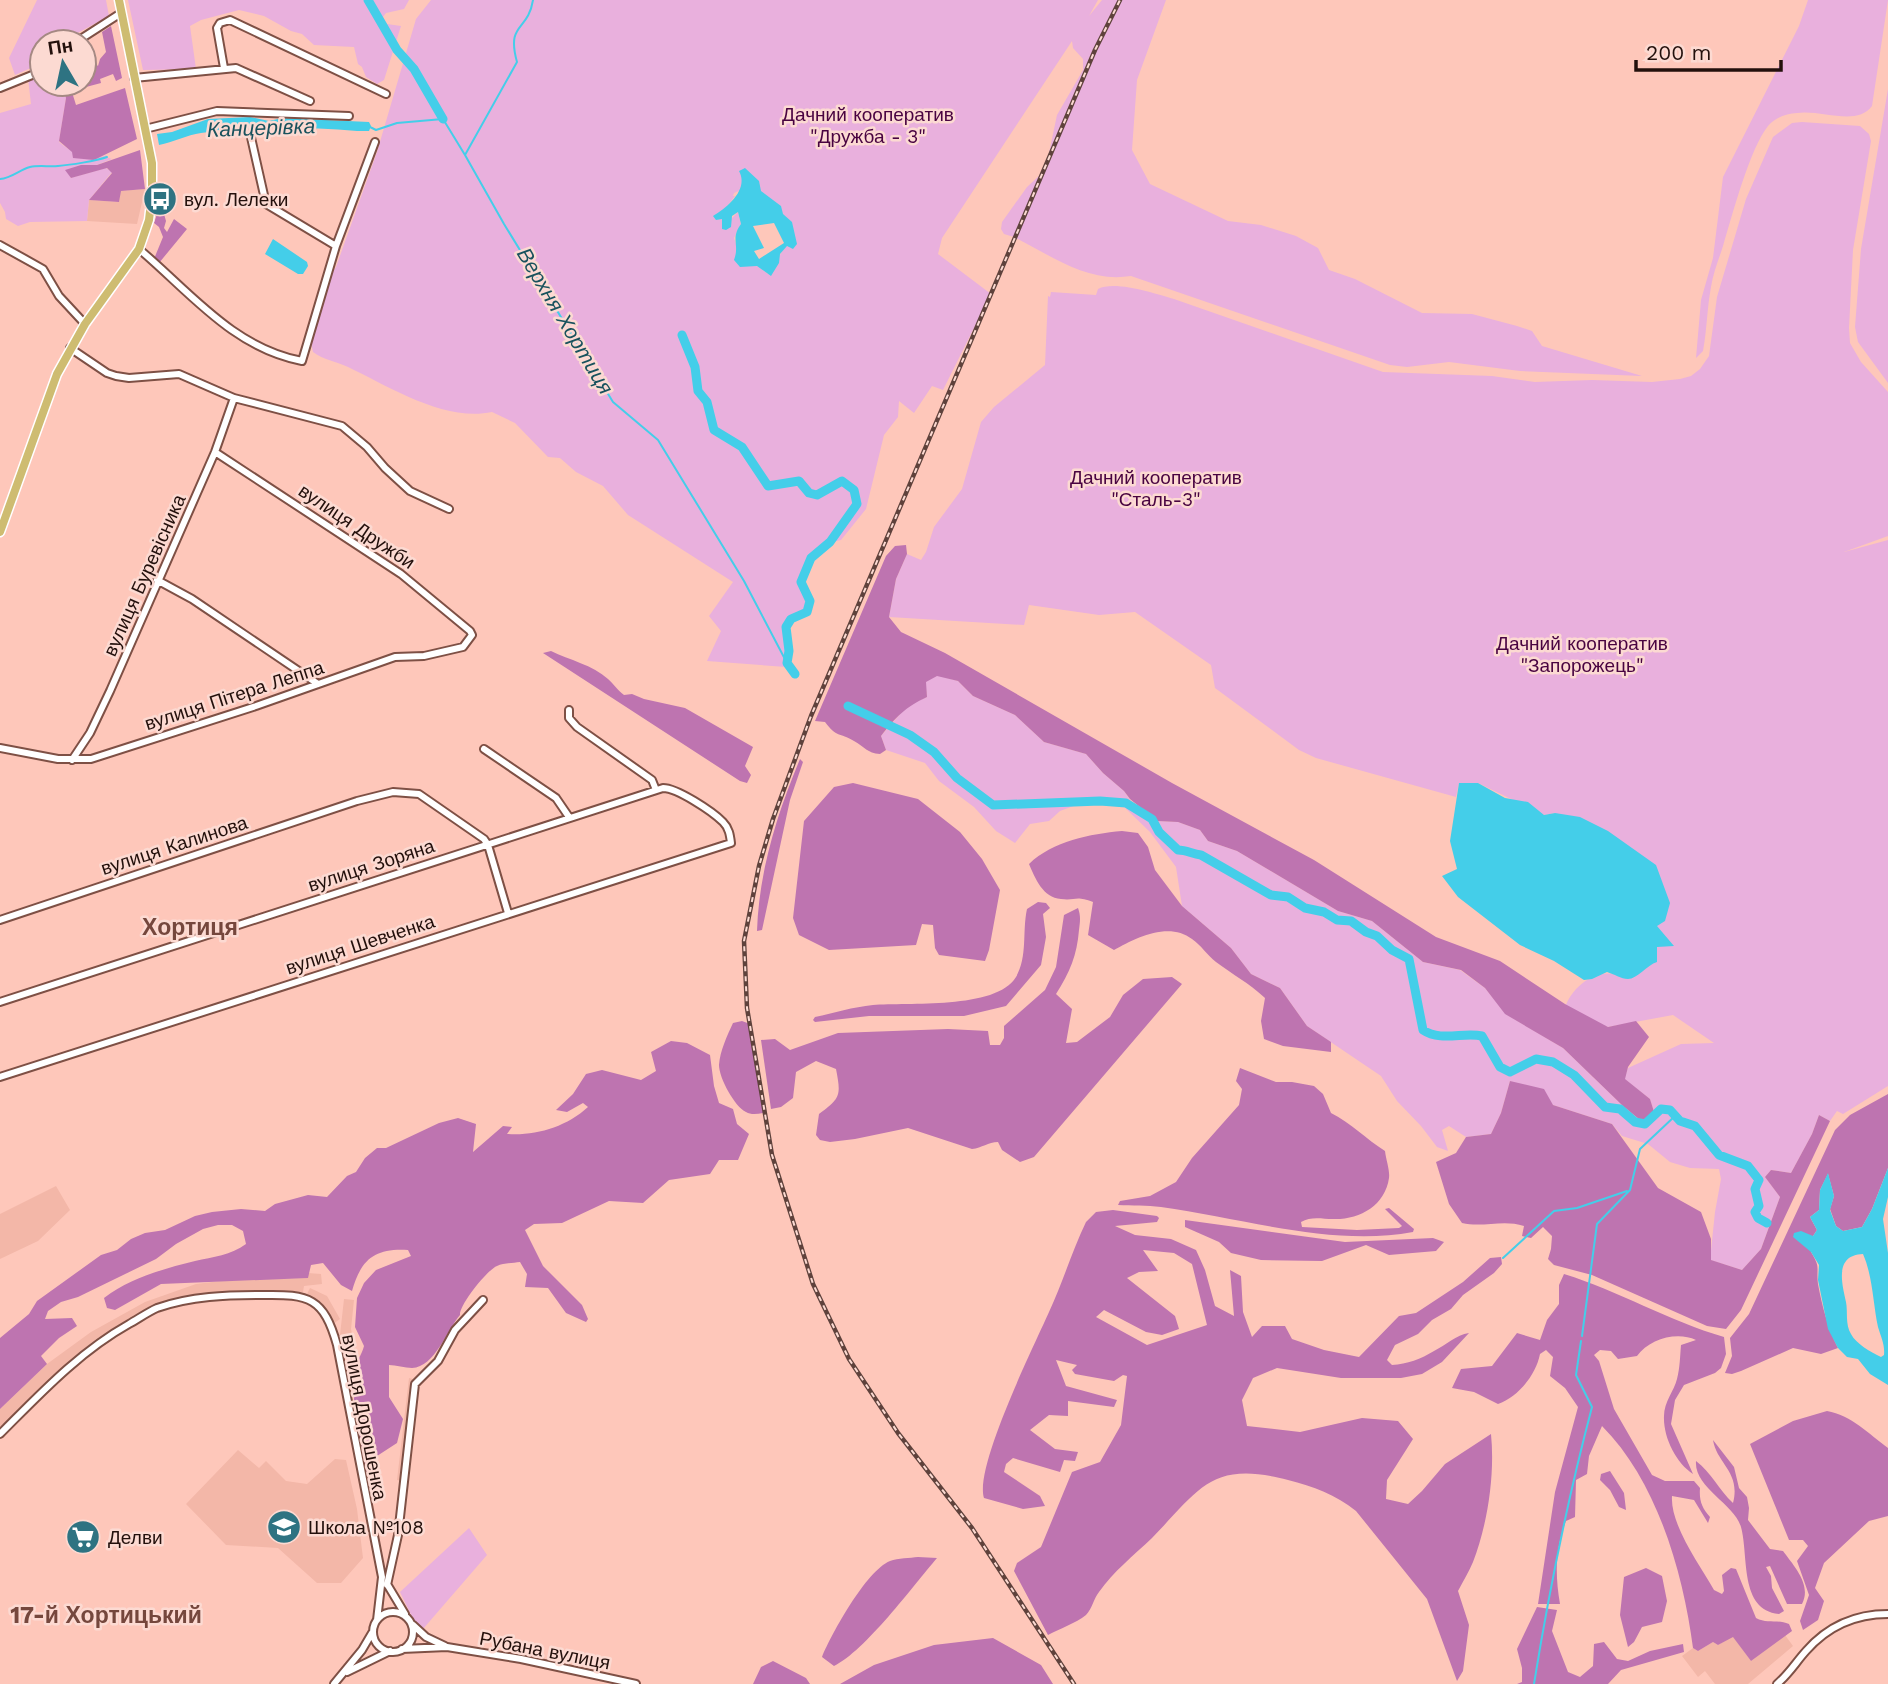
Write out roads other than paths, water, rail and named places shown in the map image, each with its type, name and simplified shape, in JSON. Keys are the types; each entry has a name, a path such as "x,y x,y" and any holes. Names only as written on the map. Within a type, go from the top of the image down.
{"main road":[{"path":"0,532 43,409 70,348 139,249 149,220 152,163 119,0"}],"street":[{"path":"98,28 121,13"},
{"path":"224,68 217,28 226,20 235,20 386,94"},
{"path":"134,78 224,68 241,69 310,101"},
{"path":"0,88 28,77"},
{"path":"145,129 217,111 349,116"},
{"path":"250,133 266,204 336,246"},
{"path":"139,249 229,329 259,345 302,361 336,246 375,142"},
{"path":"0,245 43,269 59,296 85,324"},
{"path":"70,348 107,373 116,376 129,378 179,374 234,398 346,428 410,491 449,509"},
{"name":"вулиця Буревісника","path":"72,760 90,733 110,691 215,452 234,398"},
{"name":"вулиця Дружби","path":"215,452 401,574 470,631 471,636"},
{"path":"157,580 192,599 318,684"},
{"name":"вулиця Пітера Леппа","path":"0,748 72,760 91,759 399,656 424,656 463,647 471,636"},
{"path":"569,710 569,718 577,727 652,779 656,790"},
{"path":"484,749 556,798 569,817"},
{"name":"вулиця Зоряна","path":"0,1002 656,790"},
{"name":"вулиця Шевченка","path":"0,1077 731,843 723,821 676,790 656,790"},
{"name":"вулиця Калинова","path":"0,919 357,801 393,792 419,794 484,839 488,845"},
{"path":"488,845 508,913"},
{"name":"вулиця Дорошенка","path":"0,1434 77,1359 120,1329 156,1309 199,1298 234,1295 300,1296 312,1300 333,1332 337,1345 382,1577 377,1619"},
{"path":"387,1585 398,1535 415,1384 438,1361 455,1330 483,1300"},
{"name":"вулиця Дорошенка","path":"382,1577 407,1618"},
{"path":"334,1684 372,1633 377,1619 392,1612 407,1618 412,1625 412,1637 402,1649 390,1651 344,1674"},
{"path":"1777,1684 1787,1676 1804,1653 1833,1627 1860,1617 1888,1614"},
{"name":"Рубана вулиця","path":"412,1625 426,1637 447,1647"},
{"path":"372,1633 378,1645 390,1651"},
{"name":"Рубана вулиця","path":"402,1649 447,1647 521,1659 636,1684"}],"water":[{"path":"250,117 269,121 282,118 369,122 371,126 369,131 319,128 220,130 159,145 157,134 172,132 208,119"},
{"path":"745,168 759,181 761,191 781,206 783,214 792,222 797,244 793,249 787,246 780,254 779,263 771,276 757,266 740,267 734,260 736,234 741,224 738,212 732,216 731,227 726,230 722,229 722,219 716,220 713,216 725,208 739,191 739,171","holes":["774,223 784,243 759,259 754,251 764,248 753,226"]},
{"path":"273,239 307,262 308,266 303,274 298,274 265,254"},
{"path":"1459,783 1478,783 1505,798 1528,802 1544,815 1555,813 1580,817 1608,831 1656,865 1670,903 1665,921 1657,926 1674,946 1657,947 1657,962 1631,978 1607,972 1584,980 1554,961 1520,945 1458,897 1442,876 1457,869 1450,841"},
{"path":"1888,1168 1888,1197 1883,1219 1888,1253 1888,1385 1870,1374 1858,1359 1847,1357 1838,1348 1828,1329 1818,1280 1819,1265 1811,1252 1793,1237 1794,1233 1801,1231 1813,1236 1817,1230 1810,1217 1819,1210 1820,1190 1828,1173 1834,1196 1830,1210 1836,1226 1843,1231 1862,1227","holes":["1863,1254 1884,1348 1884,1355 1881,1357 1853,1338 1847,1322 1842,1279 1844,1265 1848,1259"]}],"waterway":[{"name":"Верхня Хортиця","path":"368,0 397,50 414,69 443,119"},
{"name":"Верхня Хортиця","path":"533,0 527,18 514,40 517,62 465,155 613,402 658,440 744,581 787,663"},
{"name":"Канцерівка","path":"370,127 376,130 397,123 443,119 465,155"},
{"name":"Канцерівка","path":"0,179 30,167 69,165 107,157"},
{"name":"Верхня Хортиця","path":"682,335 695,367 698,391 707,402 714,430 742,447 768,486 799,481 809,493 817,495 842,481 854,490 857,504 830,542 811,558 801,582 810,601 807,612 791,619 786,627 789,651 787,663 795,674"},
{"name":"Верхня Хортиця","path":"848,706 910,735 934,752 957,778 993,805 1100,801 1126,803 1152,819 1159,832 1178,850 1201,855 1271,895 1288,897 1305,908 1324,912 1337,920 1351,921 1409,959 1423,1030 1445,1036 1482,1036 1500,1067 1510,1072 1536,1059 1553,1062 1574,1075 1605,1107 1620,1109 1635,1122 1645,1124 1661,1109 1670,1110 1680,1121 1695,1126 1719,1155 1748,1166 1759,1180 1755,1189 1759,1206 1755,1212 1758,1218 1767,1223"},
{"path":"1582,1336 1597,1224 1630,1190 1640,1149 1675,1116"},
{"path":"1503,1258 1554,1211 1577,1208 1627,1191"},
{"path":"1534,1684 1560,1545 1592,1407 1576,1375 1581,1341"}],"railway":[{"path":"1074,1684 972,1528 898,1433 849,1359 813,1284 772,1155 747,1008 744,941 759,866 773,819 811,716 1095,50 1120,0"}],"place":[{"name":"вул. Лелеки","path":"160,199"},
{"name":"Школа №108","path":"284,1527"},
{"name":"Делви","path":"83,1537"}],"district":[{"name":"Хортиця","path":"190,927"},
{"name":"17-й Хортицький","path":"106,1615"}],"park label":[{"name":"Дачний кооператив \"Дружба - 3\"","path":"868,125"},
{"name":"Дачний кооператив \"Сталь-3\"","path":"1156,488"},
{"name":"Дачний кооператив \"Запорожець\"","path":"1582,654"}]}
